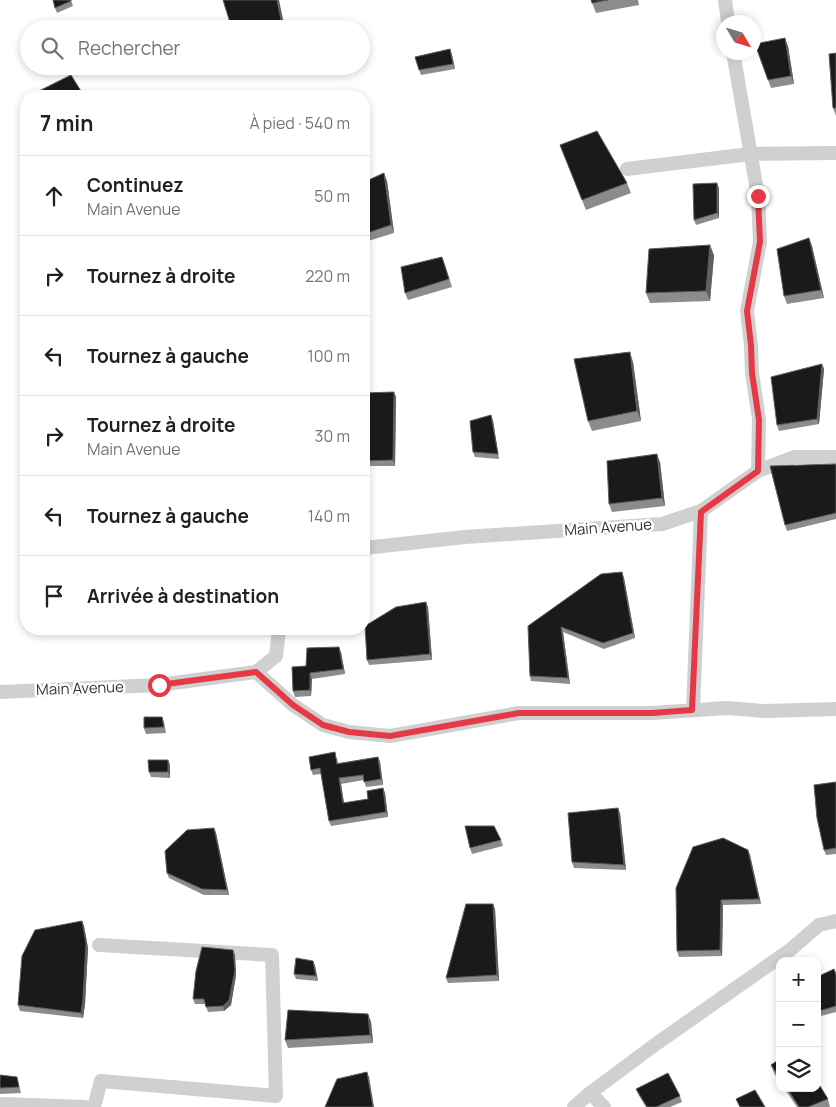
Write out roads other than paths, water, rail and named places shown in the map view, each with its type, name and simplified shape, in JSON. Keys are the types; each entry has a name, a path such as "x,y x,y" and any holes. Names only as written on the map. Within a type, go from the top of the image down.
{"street":[{"path":"725,0 727,15"},
{"path":"734,60 758,196 760,242 747,311 752,373 759,420 758,471"},
{"path":"627,169 750,154 836,152"},
{"name":"Main Avenue","path":"370,547 465,537 662,524 701,512 758,471 794,457 836,457"},
{"path":"692,710 701,512"},
{"path":"278,635 276,656 256,672 293,705 323,725 349,732 390,736 519,713 652,713 727,708 764,711 836,709"},
{"name":"Main Avenue","path":"0,692 159,685 256,672"},
{"path":"574,1107 656,1044 790,950 819,925 836,921"},
{"path":"94,1107 101,1081 276,1096 272,955 99,945"},
{"path":"590,1093 604,1107"},
{"path":"0,1107 3,1104 85,1107"}]}
